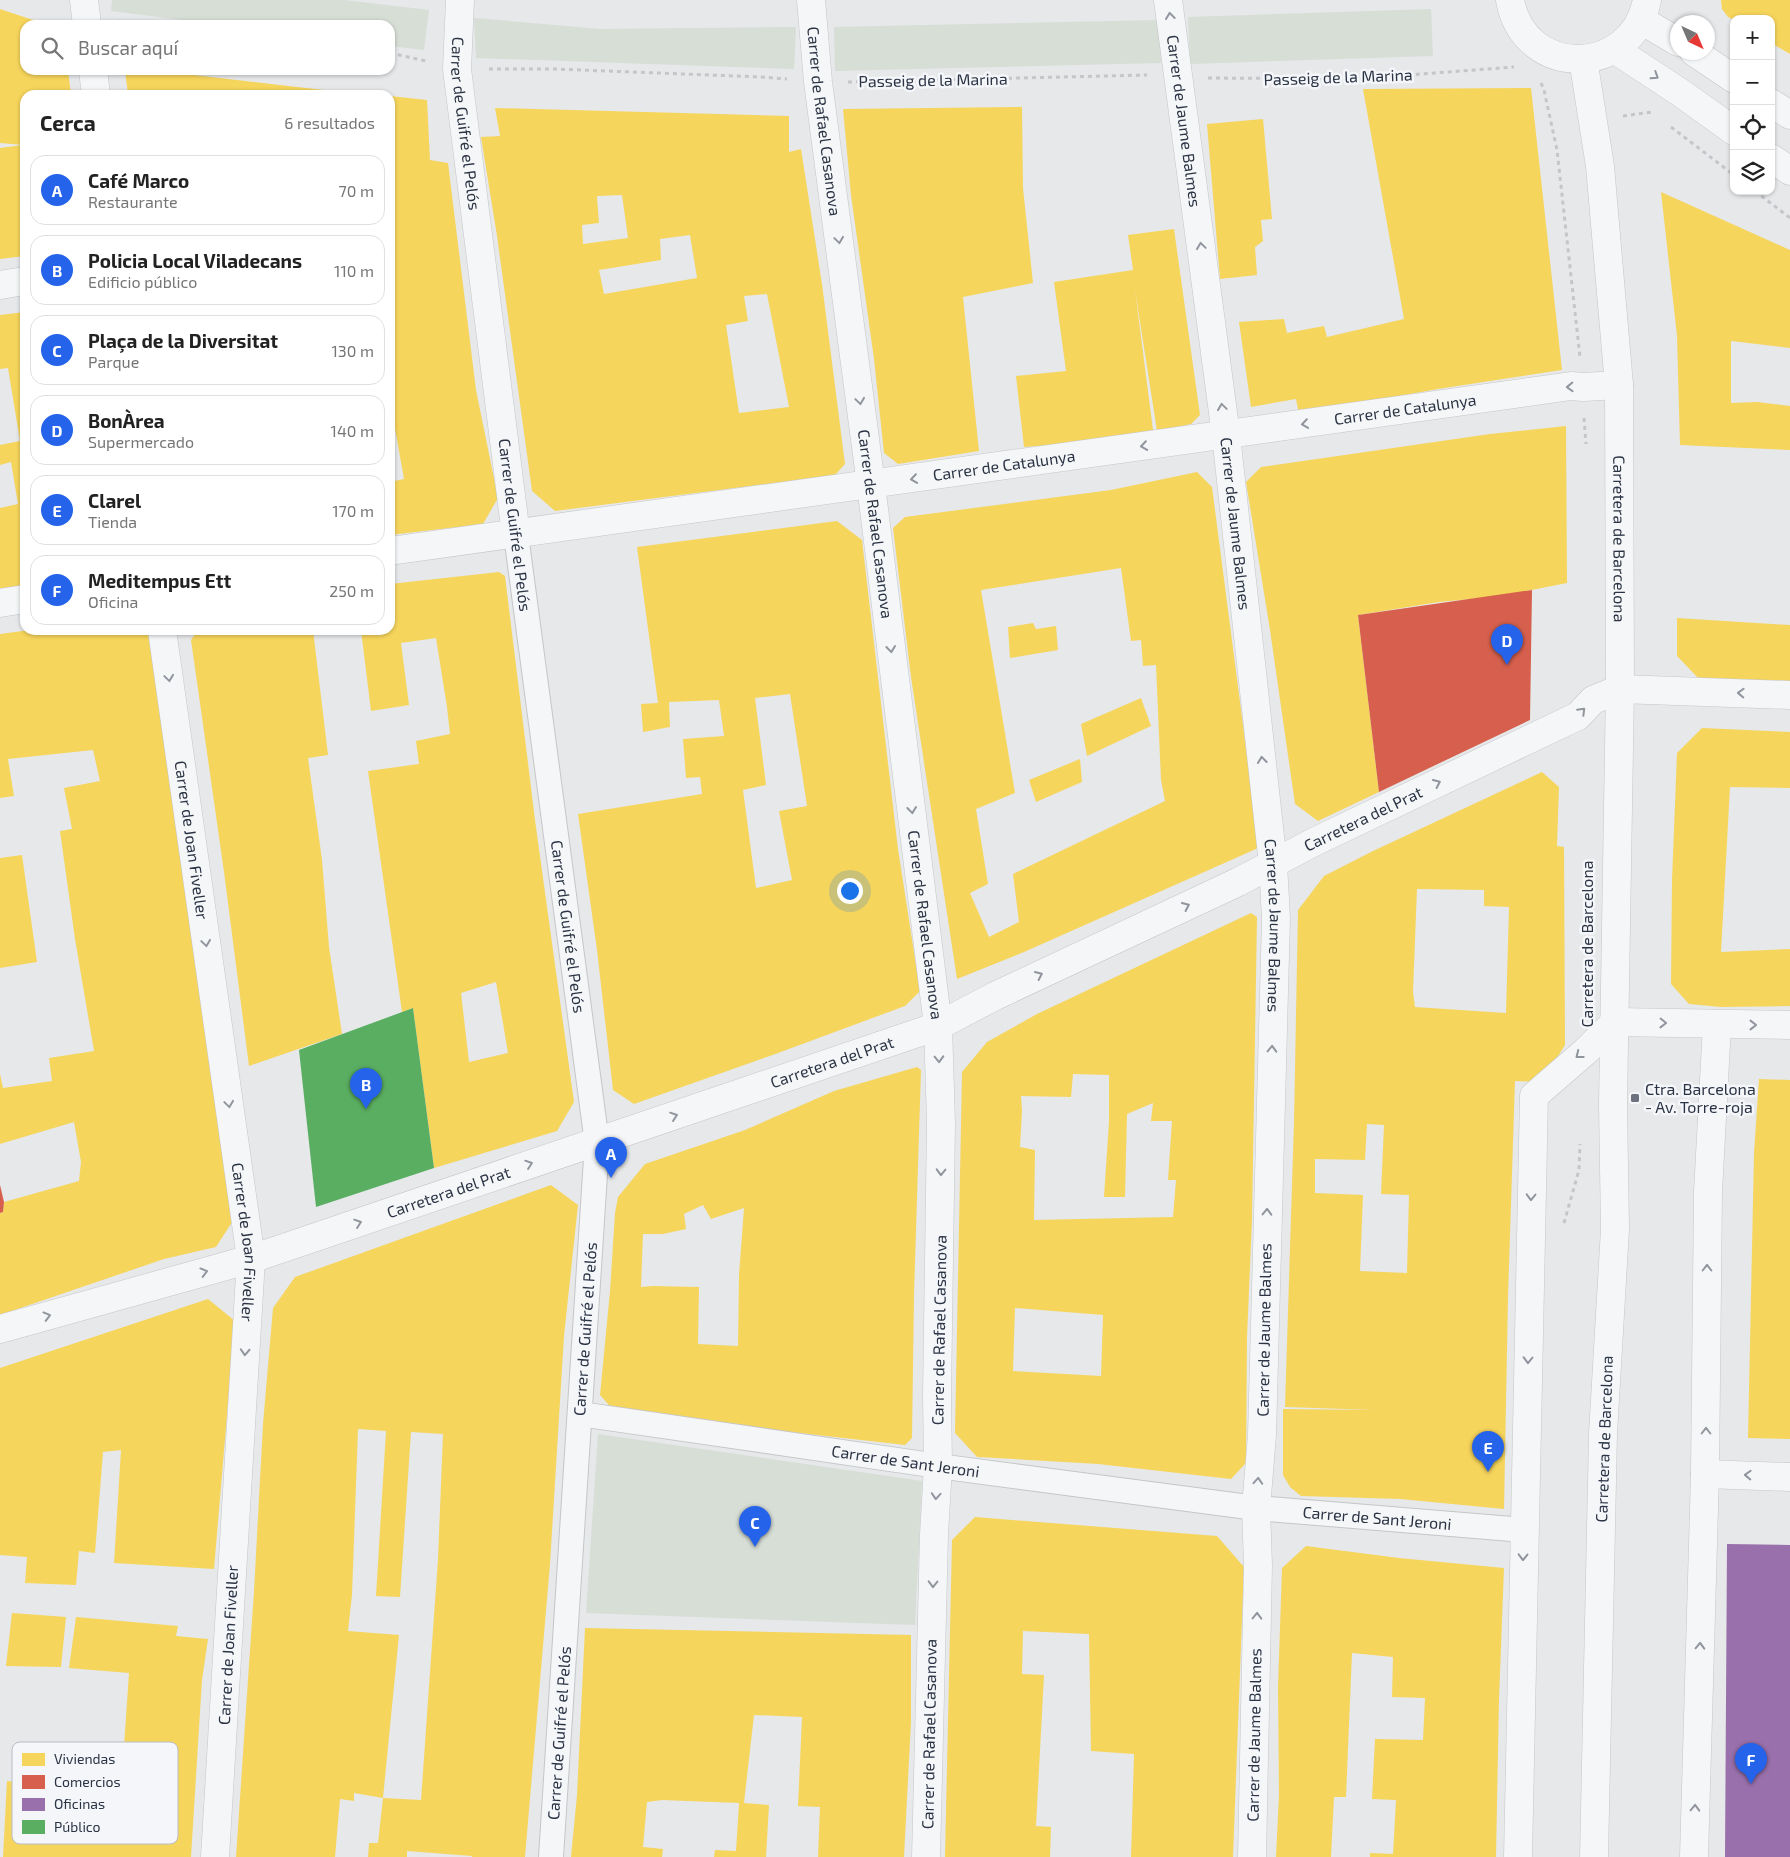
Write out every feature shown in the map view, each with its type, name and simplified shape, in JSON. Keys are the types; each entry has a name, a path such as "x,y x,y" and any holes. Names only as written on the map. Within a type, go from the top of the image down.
{"street":[{"path":"84,0 86,20"},
{"name":"Carrer de Guifré el Pelós","path":"460,0 457,69 596,1143 551,1857"},
{"name":"Carrer de Rafael Casanova","path":"811,0 818,82 871,485 938,1026 941,1123 937,1395 938,1466 934,1535 926,1857"},
{"name":"Carrer de Jaume Balmes","path":"1168,0 1226,435 1273,864 1276,918 1262,1435 1244,1506 1258,1565 1252,1857"},
{"path":"1510,0 1515,19 1521,29 1537,46 1559,57 1583,59 1599,56 1614,49 1630,36 1644,10 1670,34"},
{"path":"1614,49 1683,94 1730,128"},
{"name":"Carretera de Barcelona","path":"1583,59 1600,166 1619,385 1620,689 1613,1104 1615,1229 1603,1434 1594,1857"},
{"path":"1706,60 1730,76"},
{"path":"94,75 95,90"},
{"path":"1774,105 1790,115"},
{"path":"1775,161 1790,171"},
{"path":"0,285 20,282"},
{"name":"Carrer de Catalunya","path":"395,550 516,535 1571,386 1619,385"},
{"path":"0,603 20,600"},
{"name":"Carrer de Joan Fiveller","path":"163,635 251,1259 215,1857"},
{"path":"1620,689 1790,695"},
{"name":"Carretera del Prat","path":"0,1328 251,1259 938,1026 995,996 1238,882 1314,842 1578,716 1593,700 1620,689"},
{"path":"1615,1022 1790,1025"},
{"name":"Carretera de Barcelona","path":"1518,1857 1534,1096 1570,1062 1586,1051 1615,1022"},
{"path":"1694,1857 1705,1474 1708,1192 1717,1025"},
{"name":"Carrer de Sant Jeroni","path":"580,1414 938,1466 1244,1506 1524,1530"},
{"path":"1705,1474 1790,1477"}],"path":[{"name":"Passeig de la Marina","path":"395,54 457,69 555,69 751,76 818,82 1178,75 1222,79 1355,79 1479,71 1521,66"},
{"path":"1539,79 1544,90 1557,150 1583,387 1586,446"},
{"path":"1623,116 1651,112 1659,118"},
{"path":"1552,123 1560,123"},
{"path":"1667,124 1730,172"},
{"path":"1760,195 1790,218"},
{"path":"1564,1224 1580,1170 1580,1143"}],"shaded area":[{"path":"112,0 344,0 429,10 424,50 395,47 395,20 182,20 111,11"},
{"path":"1431,9 1433,56 1190,64 1188,17"},
{"path":"474,18 601,29 796,27 794,69 476,58"},
{"path":"1160,20 1161,63 835,71 834,27"},
{"path":"598,1434 922,1481 915,1625 586,1613"}],"building: Viviendas":[{"path":"1721,0 1790,0 1790,54 1775,45 1775,15 1730,15 1730,18 1722,9"},
{"path":"0,9 33,20 20,20 20,75 69,75 70,90 20,90 20,145 0,143"},
{"path":"126,75 193,75 324,90 127,90"},
{"path":"1531,88 1562,370 1438,389 1299,414 1296,399 1251,407 1239,322 1284,319 1287,333 1324,326 1327,337 1404,319 1363,89"},
{"path":"395,97 427,100 430,160 448,163 476,390 498,498 483,524 395,534 395,481 404,479 395,428"},
{"path":"1022,107 1023,188 1033,283 963,297 979,451 898,464 884,453 874,359 851,195 843,109"},
{"path":"495,108 789,116 789,152 801,149 822,284 845,464 835,475 555,511 532,491 497,236 481,137 500,136","holes":["622,195 628,238 583,244 582,225 599,223 597,196","690,235 697,278 604,294 599,270 661,260 660,239","767,294 789,407 739,413 726,325 748,321 744,296"]},
{"path":"1263,119 1272,219 1261,220 1263,241 1255,247 1257,275 1220,279 1207,124"},
{"path":"20,145 20,257 0,259 0,148"},
{"path":"1661,192 1790,250 1790,348 1731,341 1731,403 1757,402 1790,406 1790,450 1680,445 1677,336"},
{"path":"1174,229 1200,415 1191,424 1157,431 1135,290 1153,430 1076,443 1024,447 1016,376 1066,371 1054,282 1133,270 1128,235"},
{"path":"20,313 20,441 8,368 0,369 0,315"},
{"path":"1566,426 1567,583 1502,596 1439,602 1358,615 1379,792 1318,821 1295,804 1246,482 1261,467 1490,434"},
{"path":"20,441 20,588 0,590 0,508 18,504 11,462 0,465 0,445"},
{"path":"1197,472 1212,487 1249,771 1266,837 1256,849 1024,952 957,979 911,677 893,528 905,517 1111,490","holes":["1121,568 1131,641 1141,640 1143,666 1156,665 1161,780 1165,801 1013,874 1019,922 989,937 970,893 988,884 976,809 1015,793 981,590"]},
{"path":"837,521 862,540 898,849 920,991 905,1006 634,1104 613,1090 597,950 578,814 702,794 700,777 686,778 683,739 724,736 719,700 669,702 670,727 643,732 641,704 658,703 637,547","holes":["790,694 807,806 779,811 792,880 756,888 743,790 766,785 755,698"]},
{"path":"499,572 505,576 535,820 574,1102 557,1131 434,1168 413,1008 402,1012 368,771 419,764 416,741 450,734 436,638 401,643 409,705 371,711 362,635 395,635 395,583","holes":["496,982 508,1053 469,1062 461,993"]},
{"path":"1677,618 1790,625 1790,683 1700,680 1677,656"},
{"path":"1033,623 1036,629 1056,626 1058,650 1010,658 1008,627"},
{"path":"20,631 20,635 150,635 236,1216 216,1247 164,1259 0,1315 0,1213 3,1212 4,1202 79,1181 81,1162 74,1122 0,1144 0,1074 3,1088 52,1081 49,1058 94,1051 75,939 60,831 72,829 64,788 100,781 93,750 8,759 14,796 0,798 0,634"},
{"path":"194,635 314,635 328,755 308,758 322,860 329,947 342,1034 249,1066 224,872 191,640"},
{"path":"1141,698 1151,726 1087,756 1081,724"},
{"path":"1702,728 1790,732 1790,788 1730,787 1721,952 1790,949 1790,1006 1721,1007 1689,1004 1671,984 1672,880 1677,753"},
{"path":"1080,759 1082,782 1036,802 1029,780"},
{"path":"1542,772 1559,787 1557,846 1564,847 1565,1045 1542,1082 1515,1081 1504,1509 1400,1499 1301,1496 1290,1487 1283,1475 1283,1409 1375,1410 1285,1407 1294,1121 1298,910 1324,876","holes":["1417,889 1484,890 1484,906 1509,907 1506,1013 1415,1007 1413,992","1367,1124 1384,1125 1381,1194 1409,1195 1407,1273 1360,1271 1363,1195 1315,1193 1315,1159 1365,1160"]},
{"path":"22,855 37,962 0,968 0,858"},
{"path":"1251,913 1257,917 1252,1220 1247,1338 1246,1463 1231,1479 1098,1464 977,1457 955,1433 962,1072 987,1042 1037,1014","holes":["1073,1074 1109,1075 1109,1122 1104,1197 1125,1197 1127,1114 1153,1103 1151,1121 1172,1121 1168,1180 1176,1180 1173,1217 1034,1220 1035,1150 1020,1147 1021,1096 1071,1097","1015,1308 1103,1315 1101,1376 1013,1371"]},
{"path":"917,1067 921,1070 912,1438 905,1445 615,1412 600,1395 615,1213 618,1197 645,1164 745,1130 834,1091","holes":["703,1205 711,1219 744,1208 739,1275 738,1346 698,1344 699,1287 641,1287 643,1234 663,1234 686,1229 684,1214"]},
{"path":"1759,1079 1790,1080 1790,1439 1748,1438 1754,1153"},
{"path":"551,1185 578,1205 564,1336 550,1564 525,1857 472,1857 407,1851 407,1857 368,1857 369,1843 378,1843 383,1798 354,1793 354,1801 340,1799 335,1857 236,1857 263,1424 273,1308 295,1277","holes":["358,1429 386,1431 376,1596 400,1597 411,1432 443,1434 438,1559 421,1800 383,1798 399,1635 348,1631 352,1595"]},
{"path":"208,1299 235,1321 214,1569 114,1563 121,1450 103,1452 95,1553 79,1551 76,1585 25,1583 27,1557 0,1555 0,1368"},
{"path":"975,1517 1217,1536 1244,1567 1233,1857 1131,1857 1134,1754 1091,1751 1089,1634 1023,1631 1022,1674 1044,1675 1036,1826 1051,1827 1050,1857 945,1857 952,1540"},
{"path":"1306,1546 1399,1558 1504,1568 1496,1857 1370,1857 1370,1853 1393,1854 1396,1800 1372,1799 1375,1739 1423,1740 1425,1698 1392,1697 1393,1657 1352,1653 1346,1797 1334,1797 1331,1857 1276,1857 1279,1795 1278,1687 1282,1568"},
{"path":"12,1613 66,1617 61,1667 6,1666"},
{"path":"76,1617 178,1626 176,1636 208,1639 202,1680 191,1857 3,1857 7,1781 12,1781 12,1844 178,1844 178,1742 124,1742 129,1673 69,1668"},
{"path":"585,1628 911,1635 911,1722 904,1857 818,1857 820,1807 798,1806 802,1717 754,1715 744,1803 769,1805 766,1857 714,1857 715,1850 736,1851 739,1803 662,1800 647,1802 643,1847 663,1849 662,1857 571,1857 577,1795"}],"building: Comercios":[{"path":"1532,590 1530,720 1379,792 1358,615"},
{"path":"0,1185 4,1202 3,1212 0,1213"}],"building: Oficinas":[{"path":"1727,1544 1790,1545 1790,1857 1725,1857"}],"building: Público":[{"path":"413,1008 434,1168 316,1207 299,1050"}],"place":[{"name":"BonÀrea","path":"1507,665"},
{"name":"Ctra. Barcelona - Av. Torre-roja","path":"1635,1098"},
{"name":"Policia Local Viladecans","path":"366,1109"},
{"name":"Café Marco","path":"611,1178"},
{"name":"Clarel","path":"1488,1472"},
{"name":"Plaça de la Diversitat","path":"755,1547"},
{"name":"Meditempus Ett","path":"1751,1784"}]}
